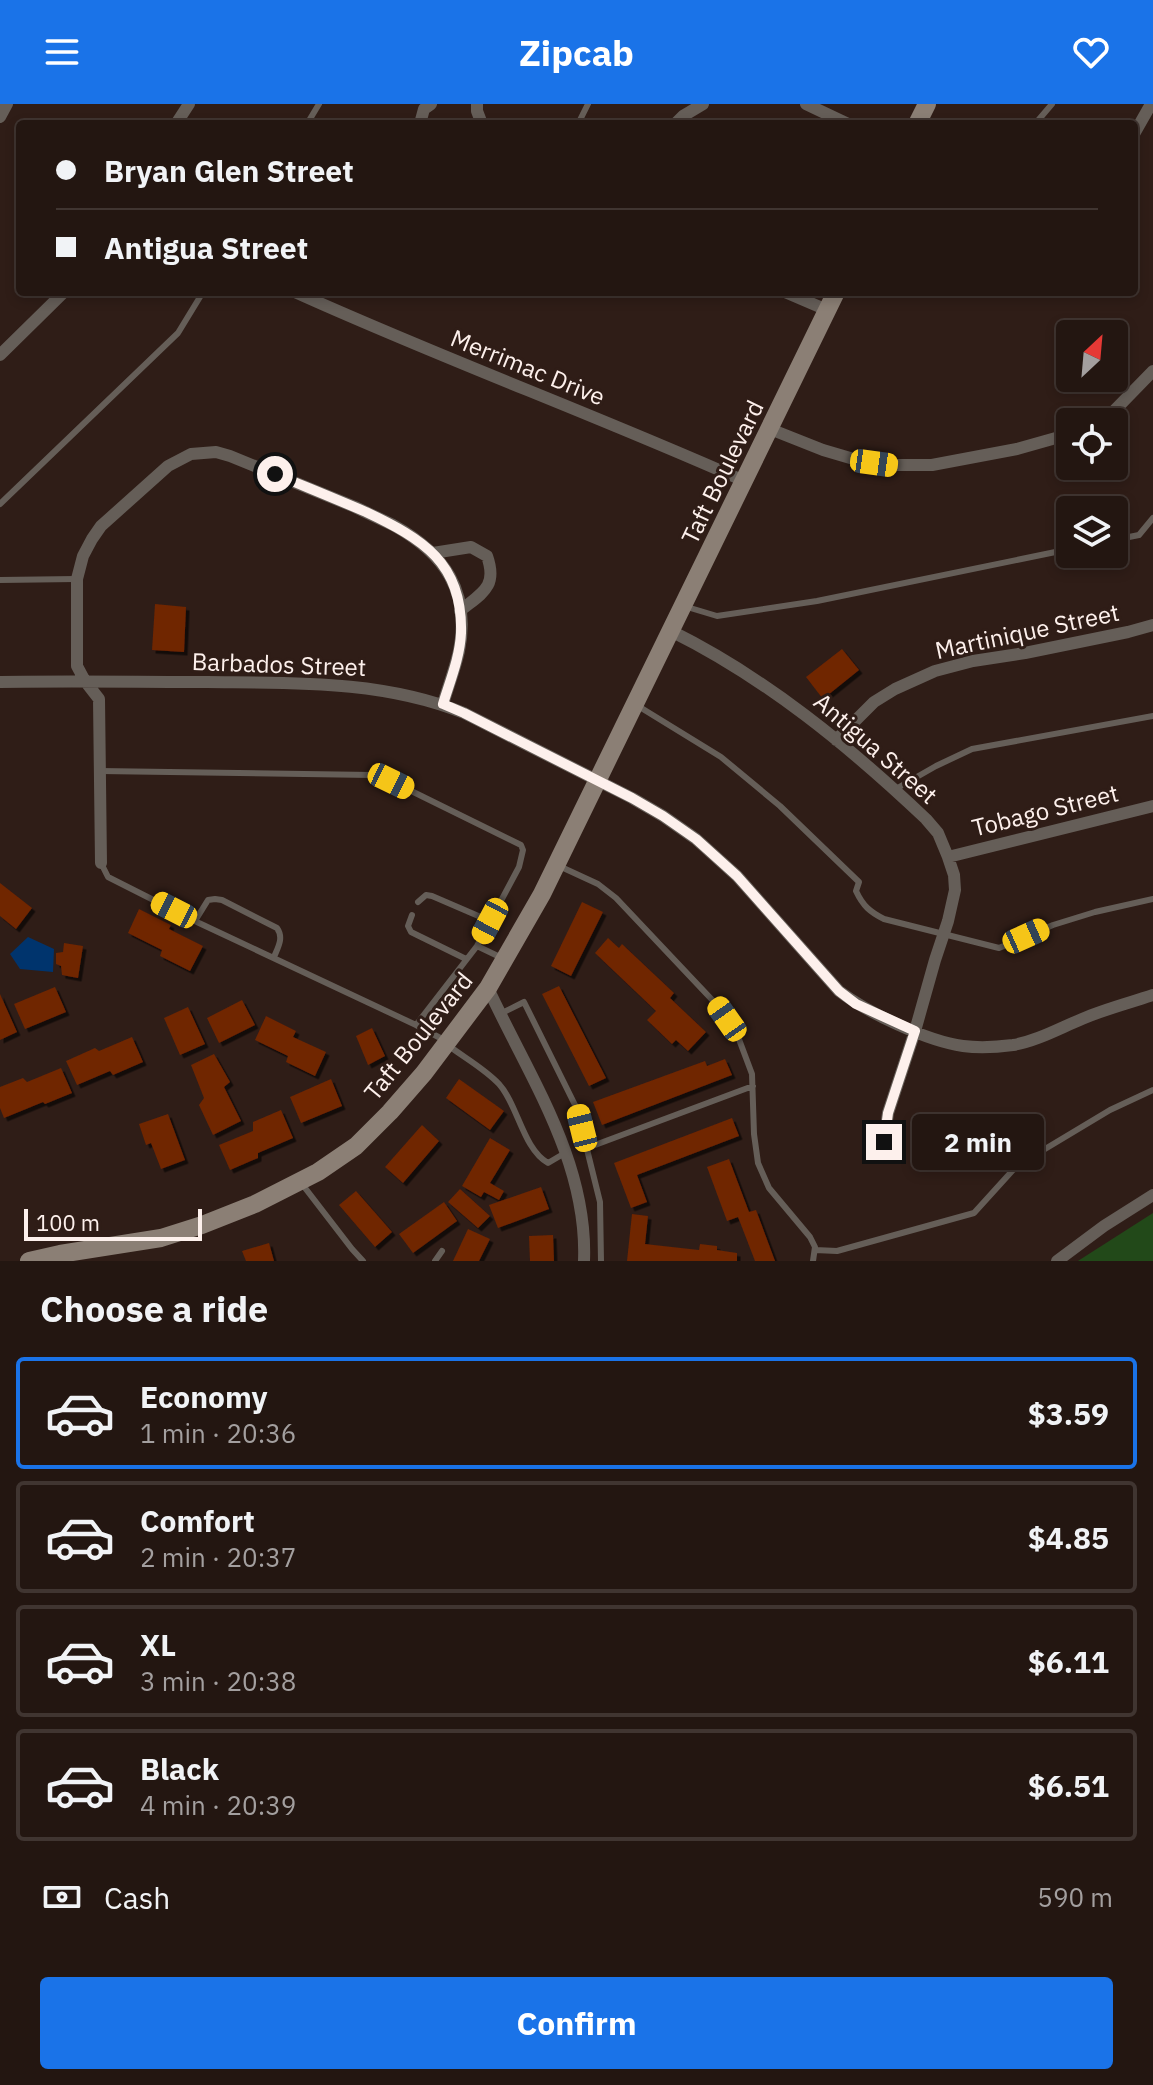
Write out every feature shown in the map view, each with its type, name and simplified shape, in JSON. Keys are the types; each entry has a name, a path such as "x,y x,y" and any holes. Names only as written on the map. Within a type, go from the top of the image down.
{"street":[{"path":"0,117 7,104"},
{"path":"421,120 424,109 431,104"},
{"path":"679,120 703,104"},
{"path":"806,104 840,120"},
{"path":"1138,127 1151,104"},
{"path":"0,355 60,296"},
{"name":"Merrimac Drive","path":"304,296 433,353 549,398 744,481"},
{"path":"794,296 827,310"},
{"name":"Taft Boulevard","path":"29,1261 161,1238 255,1204 318,1172 356,1146 390,1112 447,1043 506,959 635,705 834,296"},
{"path":"1117,408 1152,374"},
{"path":"770,429 823,450 890,465 932,465 1017,449 1056,438"},
{"path":"101,863 99,699 77,666 77,579 83,556 101,526 168,466 191,454 216,452 249,462 355,507 412,536 433,553 451,576 460,611 458,653 443,704"},
{"path":"433,553 471,547 487,556 492,571 488,588 460,611"},
{"name":"Martinique Street","path":"836,740 874,702 935,671 1153,625"},
{"name":"Antigua Street","path":"671,631 755,678 836,740 938,833 954,875 955,890 888,1113 884,1142"},
{"name":"Barbados Street","path":"0,682 303,683 386,691 443,704 663,816 714,853 839,991 856,1004 946,1042 965,1046 1014,1044 1153,995"},
{"name":"Tobago Street","path":"948,857 1153,806"},
{"path":"488,988 544,1099 565,1153 579,1196 584,1226 584,1261"},
{"path":"1057,1261 1153,1195"}],"lane":[{"path":"1038,120 1052,104"},
{"path":"0,504 178,333 201,296"},
{"path":"1128,537 1139,535 1153,518"},
{"path":"683,606 717,616 817,601 1056,552"},
{"path":"0,580 77,579"},
{"path":"635,705 721,757 780,806 859,882 856,891 862,903 870,912 884,919 999,948 1053,925 1153,899"},
{"path":"894,790 972,749 1153,716"},
{"path":"100,771 372,775 391,781 521,845 523,855 519,867 477,946 416,1025"},
{"path":"101,863 108,877 416,1025 447,1043 498,1083 540,1158 548,1163 565,1153"},
{"path":"556,864 598,884 616,898 717,1005 737,1034 752,1074 758,1163 769,1188 810,1237 815,1250 813,1261"},
{"path":"418,902 426,895 432,896 490,921"},
{"path":"195,921 208,900 222,900 277,928 280,942 274,957"},
{"path":"412,915 408,926 411,932 466,959"},
{"path":"477,946 506,959"},
{"path":"500,1014 524,1002 577,1109 600,1202 601,1261"},
{"path":"587,1148 753,1086"},
{"path":"815,1250 837,1251 974,1213 1013,1170 1110,1110 1153,1090"},
{"path":"300,1181 363,1261"},
{"path":"435,1261 442,1251"}],"green space":[{"path":"1153,1213 1153,1261 1078,1261 1081,1259"}],"water":[{"path":"28,937 54,949 53,972 20,969 10,954"}],"building":[{"path":"155,604 186,607 184,652 152,650"},
{"path":"842,649 859,670 823,699 806,677"},
{"path":"0,883 32,908 16,929 0,916"},
{"path":"582,902 603,912 571,976 551,966"},
{"path":"139,909 203,946 190,971 160,956 162,950 128,933"},
{"path":"608,938 619,948 622,944 674,993 670,998 706,1032 688,1051 676,1040 672,1044 647,1020 656,1011 595,953"},
{"path":"64,943 83,946 78,978 62,975 61,966 56,964 56,953 63,952"},
{"path":"559,986 606,1078 589,1086 542,994"},
{"path":"55,987 66,1012 25,1029 14,1004"},
{"path":"0,994 17,1032 0,1040"},
{"path":"242,1000 255,1025 219,1043 207,1018"},
{"path":"188,1007 205,1044 180,1055 164,1018"},
{"path":"266,1016 296,1031 293,1037 326,1052 315,1076 286,1062 288,1056 255,1040"},
{"path":"372,1028 385,1056 368,1065 356,1036"},
{"path":"132,1037 143,1062 113,1075 110,1071 77,1085 66,1061"},
{"path":"214,1054 230,1082 224,1087 241,1121 213,1135 199,1105 204,1098 191,1065"},
{"path":"725,1059 732,1075 602,1125 593,1102 705,1061 707,1066"},
{"path":"61,1068 72,1093 4,1118 0,1108 0,1087 23,1078 27,1082"},
{"path":"331,1079 342,1106 301,1123 290,1097"},
{"path":"459,1079 504,1111 490,1130 446,1098"},
{"path":"281,1110 293,1138 258,1153 258,1158 230,1170 219,1145 253,1131 253,1122"},
{"path":"168,1114 185,1160 161,1169 151,1143 146,1145 139,1124"},
{"path":"732,1118 739,1136 637,1175 647,1202 631,1208 614,1163"},
{"path":"422,1125 439,1141 403,1183 385,1167"},
{"path":"490,1138 510,1150 490,1183 504,1191 499,1200 484,1192 481,1197 462,1186"},
{"path":"729,1159 749,1212 756,1210 775,1261 755,1261 738,1217 727,1221 707,1167"},
{"path":"541,1187 549,1209 498,1228 489,1205"},
{"path":"460,1189 490,1216 478,1228 448,1202"},
{"path":"356,1191 392,1232 375,1247 339,1205"},
{"path":"444,1202 457,1221 413,1253 399,1234"},
{"path":"632,1214 648,1216 645,1244 699,1250 700,1244 717,1246 717,1250 737,1253 737,1261 627,1261"},
{"path":"468,1229 490,1239 479,1261 453,1261"},
{"path":"553,1235 554,1261 530,1261 529,1236"},
{"path":"269,1243 274,1261 246,1261 242,1251"}],"route":[{"path":"275,474 355,507 412,536 433,553 451,576 457,593 461,635 443,704 663,816 714,853 839,991 856,1004 915,1031 888,1113 884,1142"}]}
